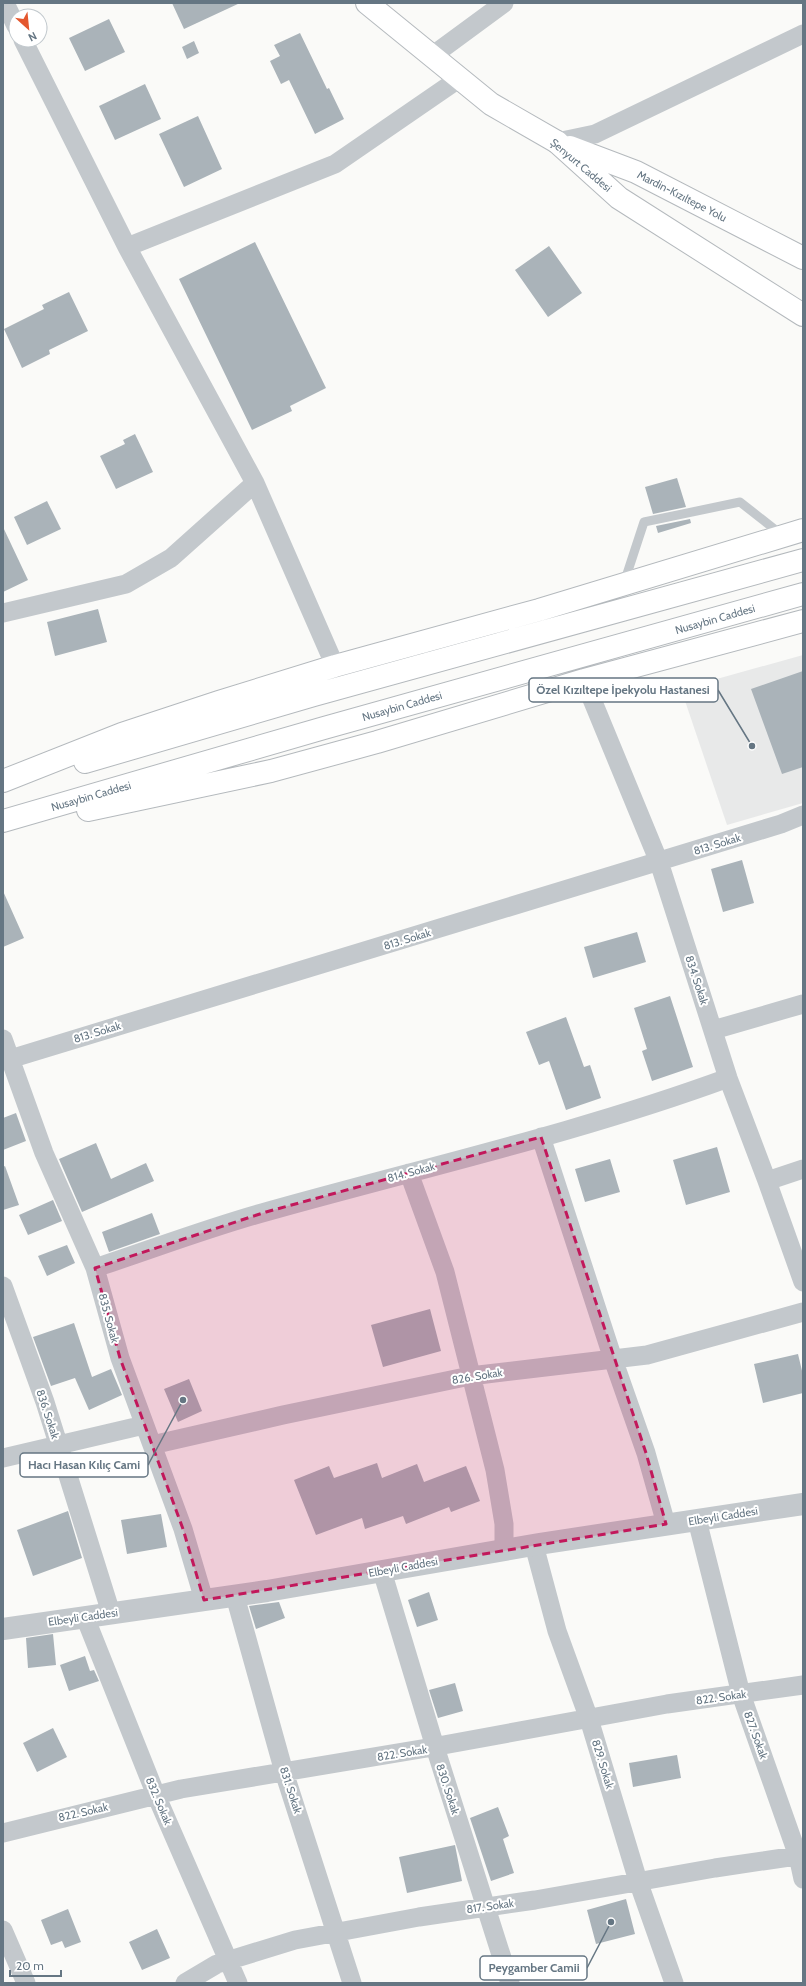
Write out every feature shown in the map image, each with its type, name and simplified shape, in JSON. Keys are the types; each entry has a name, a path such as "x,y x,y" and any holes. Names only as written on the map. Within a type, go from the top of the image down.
{"main road":[{"name":"Şenyurt Caddesi","path":"367,3 491,104 557,142 620,198 803,315"},
{"name":"Mardin-Kızıltepe Yolu","path":"557,142 636,172 803,258"},
{"path":"3,781 122,734 219,702 335,666 539,610 793,533"},
{"path":"3,784 131,750 314,695 803,560"},
{"name":"Nusaybin Caddesi","path":"3,821 324,728 803,594"},
{"path":"3,827 271,771 377,742 584,680 803,621"}],"street":[{"path":"432,56 504,3"},
{"path":"557,142 596,134 803,34"},
{"path":"27,48 127,247 255,483 335,666"},
{"path":"127,247 335,164 460,78"},
{"path":"3,613 126,584 171,558 255,483"},
{"name":"834. Sokak","path":"584,680 659,862 728,1078 768,1181 803,1282"},
{"name":"813. Sokak","path":"10,1059 659,862 781,824 803,815"},
{"path":"713,1030 803,1004"},
{"name":"835. Sokak","path":"3,1039 44,1153 95,1268 120,1358 183,1529 204,1600"},
{"name":"814. Sokak","path":"95,1268 266,1212 541,1137 692,1091 728,1078"},
{"path":"541,1137 613,1359 646,1453 666,1524"},
{"path":"768,1181 803,1169"},
{"path":"409,1173 445,1272 470,1376 495,1470 504,1524 504,1550"},
{"name":"836. Sokak","path":"3,1286 9,1318 59,1446 111,1613"},
{"name":"826. Sokak","path":"152,1446 283,1415 470,1376 647,1355 803,1312"},
{"path":"3,1458 144,1425"},
{"name":"Elbeyli Caddesi","path":"3,1629 235,1596 534,1545 803,1504"},
{"name":"827. Sokak","path":"697,1520 741,1694 801,1855 803,1879"},
{"name":"829. Sokak","path":"534,1545 557,1631 589,1719 638,1882 674,1983"},
{"name":"830. Sokak","path":"382,1571 435,1747 510,1983"},
{"name":"831. Sokak","path":"235,1596 284,1772 352,1983"},
{"name":"832. Sokak","path":"85,1617 156,1795 238,1983"},
{"name":"822. Sokak","path":"3,1833 181,1789 803,1684"},
{"name":"817. Sokak","path":"184,1983 217,1964 295,1940 801,1855"},
{"path":"3,1930 26,1983"}],"lane":[{"path":"623,584 644,522 740,502 793,533"}],"highlighted area":[{"path":"541,1137 646,1453 666,1524 204,1600 183,1529 120,1358 95,1268 266,1212"}],"shaded area":[{"path":"803,655 803,803 727,825 681,689"}],"building":[{"path":"172,3 240,3 184,29"},
{"path":"109,19 125,52 85,71 69,38"},
{"path":"300,33 327,89 329,88 344,119 315,134 289,80 281,84 270,61 280,56 274,45"},
{"path":"194,41 199,53 187,59 182,47"},
{"path":"145,84 161,119 115,140 99,106"},
{"path":"198,116 222,169 184,187 159,134"},
{"path":"255,242 326,388 290,406 292,411 252,430 179,279"},
{"path":"549,246 582,293 548,317 515,270"},
{"path":"69,292 88,331 49,350 50,354 22,368 4,329 44,309 42,305"},
{"path":"135,434 153,472 116,489 100,456 125,444 123,440"},
{"path":"677,478 686,507 653,514 645,487"},
{"path":"47,501 61,529 27,545 14,517"},
{"path":"690,519 691,523 658,533 656,526"},
{"path":"3,527 28,580 3,592"},
{"path":"98,609 107,642 55,656 47,622"},
{"path":"803,671 803,767 782,774 751,689"},
{"path":"742,860 754,903 723,912 711,869"},
{"path":"3,891 24,938 3,947"},
{"path":"637,932 646,962 593,978 584,947"},
{"path":"670,996 693,1067 652,1081 642,1051 647,1049 634,1008"},
{"path":"566,1017 584,1067 590,1065 601,1098 566,1110 549,1061 539,1065 526,1032"},
{"path":"16,1113 26,1141 3,1150 3,1118"},
{"path":"96,1143 111,1179 146,1163 154,1181 82,1212 59,1159"},
{"path":"717,1147 730,1192 686,1205 673,1160"},
{"path":"610,1159 620,1192 585,1202 575,1169"},
{"path":"5,1166 19,1205 3,1210 3,1167"},
{"path":"53,1200 62,1221 28,1235 19,1215"},
{"path":"152,1213 160,1234 109,1252 102,1232"},
{"path":"67,1245 75,1263 47,1276 38,1256"},
{"path":"430,1309 441,1351 383,1367 371,1325"},
{"path":"74,1323 92,1377 111,1369 122,1395 89,1410 75,1378 51,1386 33,1337"},
{"path":"798,1354 803,1375 803,1393 763,1403 754,1364"},
{"path":"189,1379 202,1411 178,1422 164,1389"},
{"path":"377,1463 382,1478 417,1464 424,1482 466,1466 480,1501 451,1512 449,1507 406,1524 403,1516 365,1529 362,1518 316,1535 294,1480 329,1466 334,1478"},
{"path":"68,1511 82,1558 33,1576 17,1530"},
{"path":"161,1514 167,1547 127,1554 121,1520"},
{"path":"429,1592 438,1620 417,1627 408,1600"},
{"path":"279,1602 285,1618 256,1629 249,1606"},
{"path":"53,1634 56,1665 28,1668 26,1638"},
{"path":"85,1656 90,1671 94,1670 99,1681 69,1691 60,1665"},
{"path":"455,1683 463,1711 438,1718 429,1690"},
{"path":"53,1728 67,1757 37,1772 23,1743"},
{"path":"677,1755 681,1778 633,1787 629,1763"},
{"path":"498,1807 509,1836 503,1839 514,1873 491,1881 470,1818"},
{"path":"455,1845 462,1881 407,1893 399,1857"},
{"path":"626,1899 635,1934 596,1944 587,1910"},
{"path":"68,1909 81,1942 65,1948 62,1941 51,1945 41,1920"},
{"path":"157,1929 170,1958 142,1970 129,1942"}],"place":[{"name":"Özel Kızıltepe İpekyolu Hastanesi","path":"752,746"},
{"name":"Hacı Hasan Kılıç Cami","path":"183,1400"},
{"name":"Peygamber Camii","path":"611,1922"}]}
